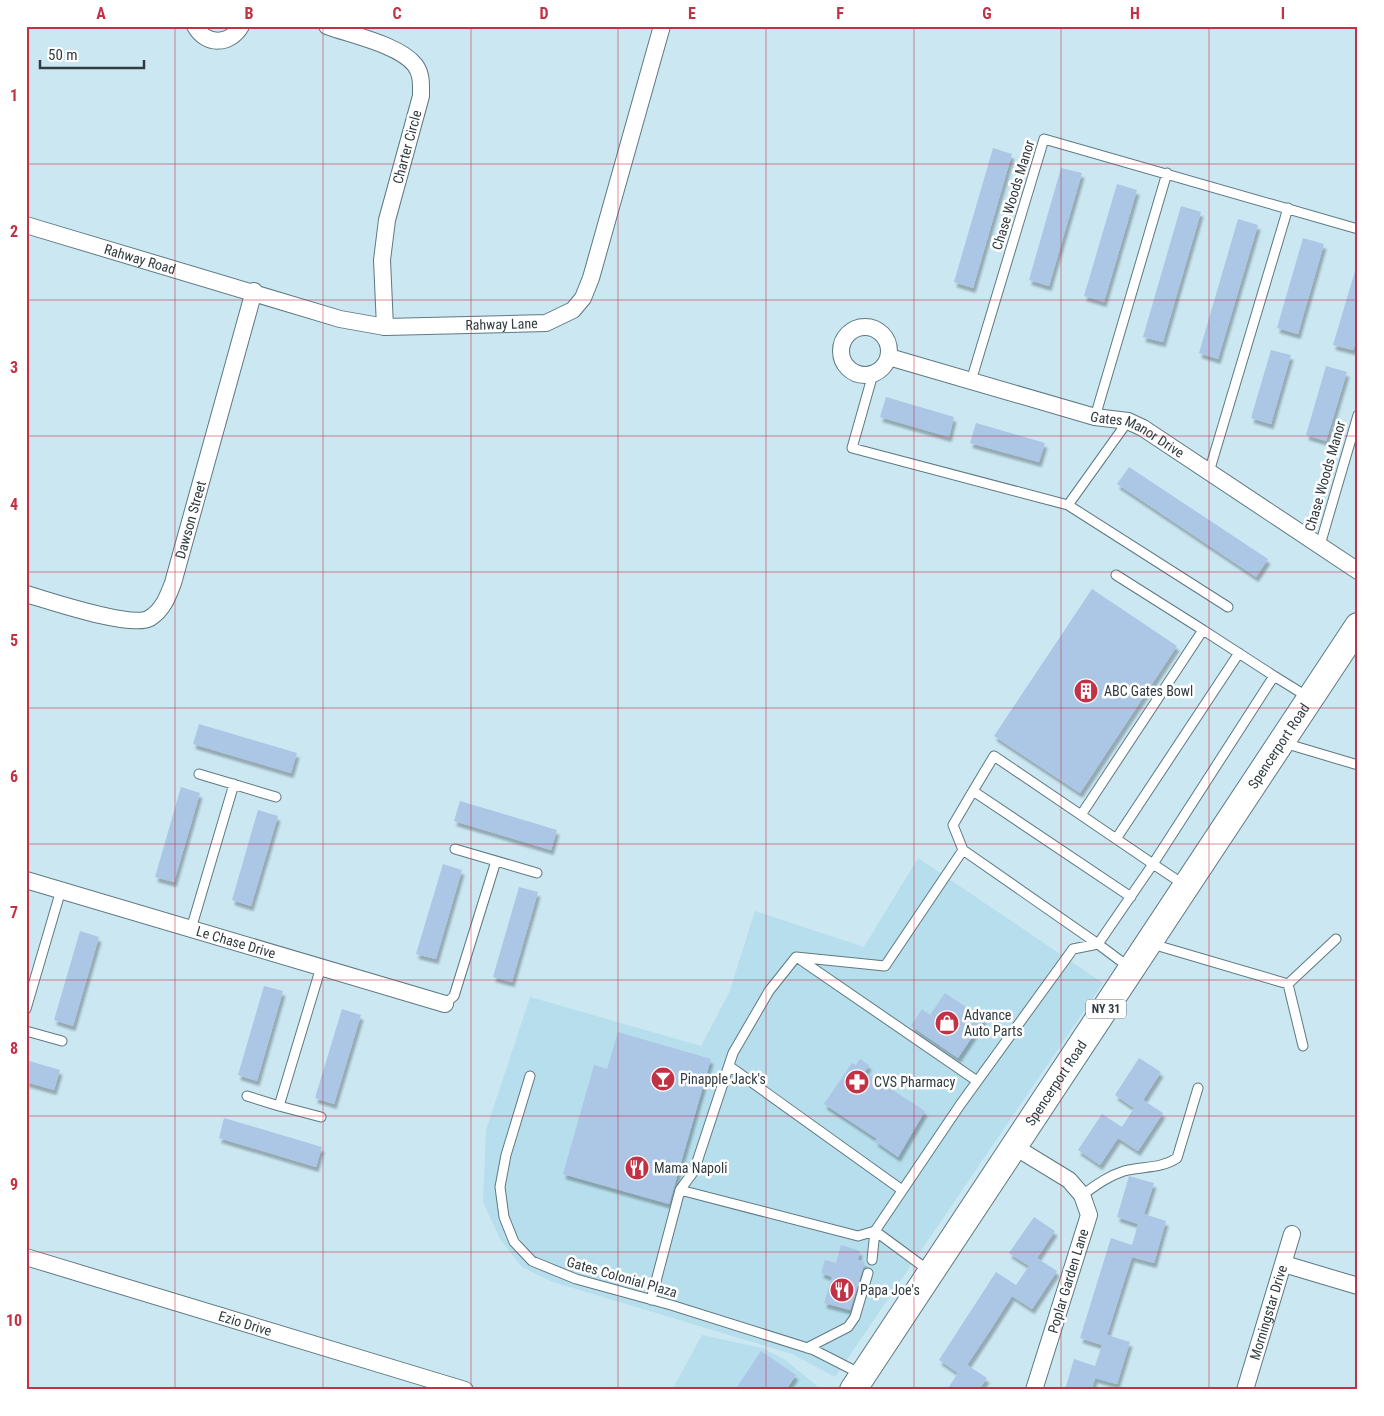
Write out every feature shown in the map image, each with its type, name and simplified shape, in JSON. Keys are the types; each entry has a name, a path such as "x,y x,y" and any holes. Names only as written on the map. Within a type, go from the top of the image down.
{"main road":[{"name":"Spencerport Road","path":"858,1382 1358,626"}],"street":[{"path":"195,26 201,35 209,40 219,41 235,34 241,26"},
{"name":"Charter Circle","path":"327,26 404,54 416,66 421,80 421,96 387,220 382,260 385,327"},
{"name":"Rahway Lane","path":"254,292 340,319 385,327 530,325 546,323 573,310 583,298 591,278 662,26"},
{"name":"Rahway Road","path":"26,225 254,292"},
{"name":"Dawson Street","path":"26,594 124,621 149,619 163,605 173,583 254,292"},
{"path":"863,326 878,330 888,341 889,357 886,364 873,374 856,373 844,362 841,346 849,332 863,326"},
{"name":"Gates Manor Drive","path":"889,357 1094,417 1128,421 1143,428 1358,571"},
{"name":"Le Chase Drive","path":"26,880 445,1004"},
{"name":"Poplar Garden Lane","path":"1015,1147 1069,1180 1082,1196 1089,1215 1034,1390"},
{"name":"Morningstar Drive","path":"1245,1390 1292,1234"},
{"name":"Ezio Drive","path":"26,1257 464,1390"},
{"path":"1284,1264 1358,1286"}],"lane":[{"name":"Chase Woods Manor","path":"971,381 1044,139 1358,229"},
{"path":"1094,417 1167,173"},
{"path":"1210,472 1288,208"},
{"path":"873,374 852,448 1068,505 1228,607"},
{"name":"Chase Woods Manor","path":"1320,545 1358,415"},
{"path":"1068,505 1128,421"},
{"path":"1116,575 1310,698"},
{"path":"1081,814 1204,630"},
{"path":"1116,839 1239,653"},
{"path":"872,1260 875,1231 977,1081 1073,949 1098,944 1132,897 1274,676"},
{"path":"1281,742 1358,765"},
{"path":"1132,970 1098,944 963,850 953,826 994,756 1187,887"},
{"path":"198,774 276,796"},
{"path":"191,929 234,784"},
{"path":"973,791 1132,897"},
{"path":"455,849 537,873"},
{"path":"796,956 885,966 963,850"},
{"path":"445,1004 454,996 496,861"},
{"path":"26,1009 61,890"},
{"path":"1288,984 1336,939"},
{"path":"1149,943 1288,984"},
{"path":"651,1300 680,1190 694,1171 733,1054 769,991 796,956"},
{"path":"796,956 977,1081"},
{"path":"279,1106 321,967"},
{"path":"1288,984 1303,1046"},
{"path":"26,1030 62,1041"},
{"path":"729,1066 902,1190"},
{"name":"Gates Colonial Plaza","path":"530,1076 506,1155 500,1187 504,1216 514,1242 532,1261 549,1269 614,1291 651,1300 807,1348 858,1382"},
{"path":"1082,1196 1104,1180 1124,1171 1169,1164 1178,1158 1198,1088"},
{"path":"247,1096 321,1117"},
{"path":"680,1190 858,1236 875,1231"},
{"path":"875,1231 931,1272"},
{"path":"807,1348 848,1327 855,1317 868,1273"}],"shaded area":[{"path":"918,858 1103,983 835,1377 792,1354 553,1282 522,1267 500,1239 483,1202 486,1130 530,997 701,1046 729,993 755,911 864,947"},
{"path":"702,1335 762,1348 784,1359 822,1390 672,1390"}],"building":[{"path":"993,148 1012,154 973,288 954,282"},
{"path":"1061,168 1082,173 1049,286 1029,280"},
{"path":"1117,184 1137,190 1104,302 1084,296"},
{"path":"1181,206 1201,212 1163,342 1143,337"},
{"path":"1238,219 1258,225 1218,359 1199,353"},
{"path":"1303,238 1324,244 1298,334 1277,328"},
{"path":"1355,271 1358,271 1358,334 1353,350 1333,345"},
{"path":"1271,350 1291,355 1271,424 1251,418"},
{"path":"1326,366 1347,372 1326,441 1306,435"},
{"path":"886,397 954,417 949,437 880,417"},
{"path":"976,423 1045,443 1039,462 970,443"},
{"path":"1129,467 1268,559 1256,577 1117,484"},
{"name":"ABC Gates Bowl","path":"1092,589 1177,646 1080,793 994,736"},
{"path":"199,724 297,753 291,773 193,744"},
{"path":"181,787 200,793 174,882 155,877"},
{"path":"460,801 557,830 551,850 454,821"},
{"path":"258,810 278,816 251,906 232,900"},
{"path":"443,864 462,870 436,959 416,954"},
{"path":"519,887 538,892 512,982 493,977"},
{"path":"80,931 99,937 73,1026 54,1020"},
{"path":"264,986 283,991 257,1081 238,1075"},
{"name":"Advance Auto Parts","path":"945,993 984,1019 958,1058 911,1026 922,1009 930,1015"},
{"path":"342,1009 361,1015 334,1104 315,1098"},
{"path":"618,1032 711,1059 669,1204 563,1174 594,1065 607,1069"},
{"path":"1139,1058 1161,1072 1143,1100 1163,1113 1138,1151 1118,1138 1100,1165 1078,1150 1102,1114 1122,1127 1134,1108 1115,1095"},
{"name":"CVS Pharmacy","path":"860,1059 869,1065 865,1072 925,1111 898,1157 875,1141 877,1139 824,1104 852,1063 856,1065"},
{"path":"26,1060 60,1070 54,1090 26,1082"},
{"path":"224,1118 322,1147 316,1167 219,1138"},
{"path":"1129,1176 1154,1183 1144,1214 1166,1221 1154,1263 1132,1257 1107,1335 1130,1342 1117,1384 1095,1378 1092,1390 1065,1390 1074,1359 1095,1366 1102,1345 1080,1338 1111,1238 1132,1245 1138,1224 1117,1217"},
{"path":"1034,1217 1055,1231 1037,1258 1057,1271 1032,1309 1012,1296 967,1365 987,1378 979,1390 947,1390 958,1373 939,1360 996,1272 1016,1285 1029,1266 1009,1253"},
{"name":"Papa Joe's","path":"841,1245 860,1251 858,1260 865,1262 850,1310 824,1303 832,1277 821,1273 825,1260 836,1263"},
{"path":"761,1351 796,1375 786,1390 735,1390"}],"place":[{"name":"ABC Gates Bowl","path":"1086,691"},
{"name":"Advance Auto Parts","path":"947,1023"},
{"name":"Pinapple Jack's","path":"663,1079"},
{"name":"CVS Pharmacy","path":"857,1082"},
{"name":"Mama Napoli","path":"637,1168"},
{"name":"Papa Joe's","path":"842,1290"}]}
